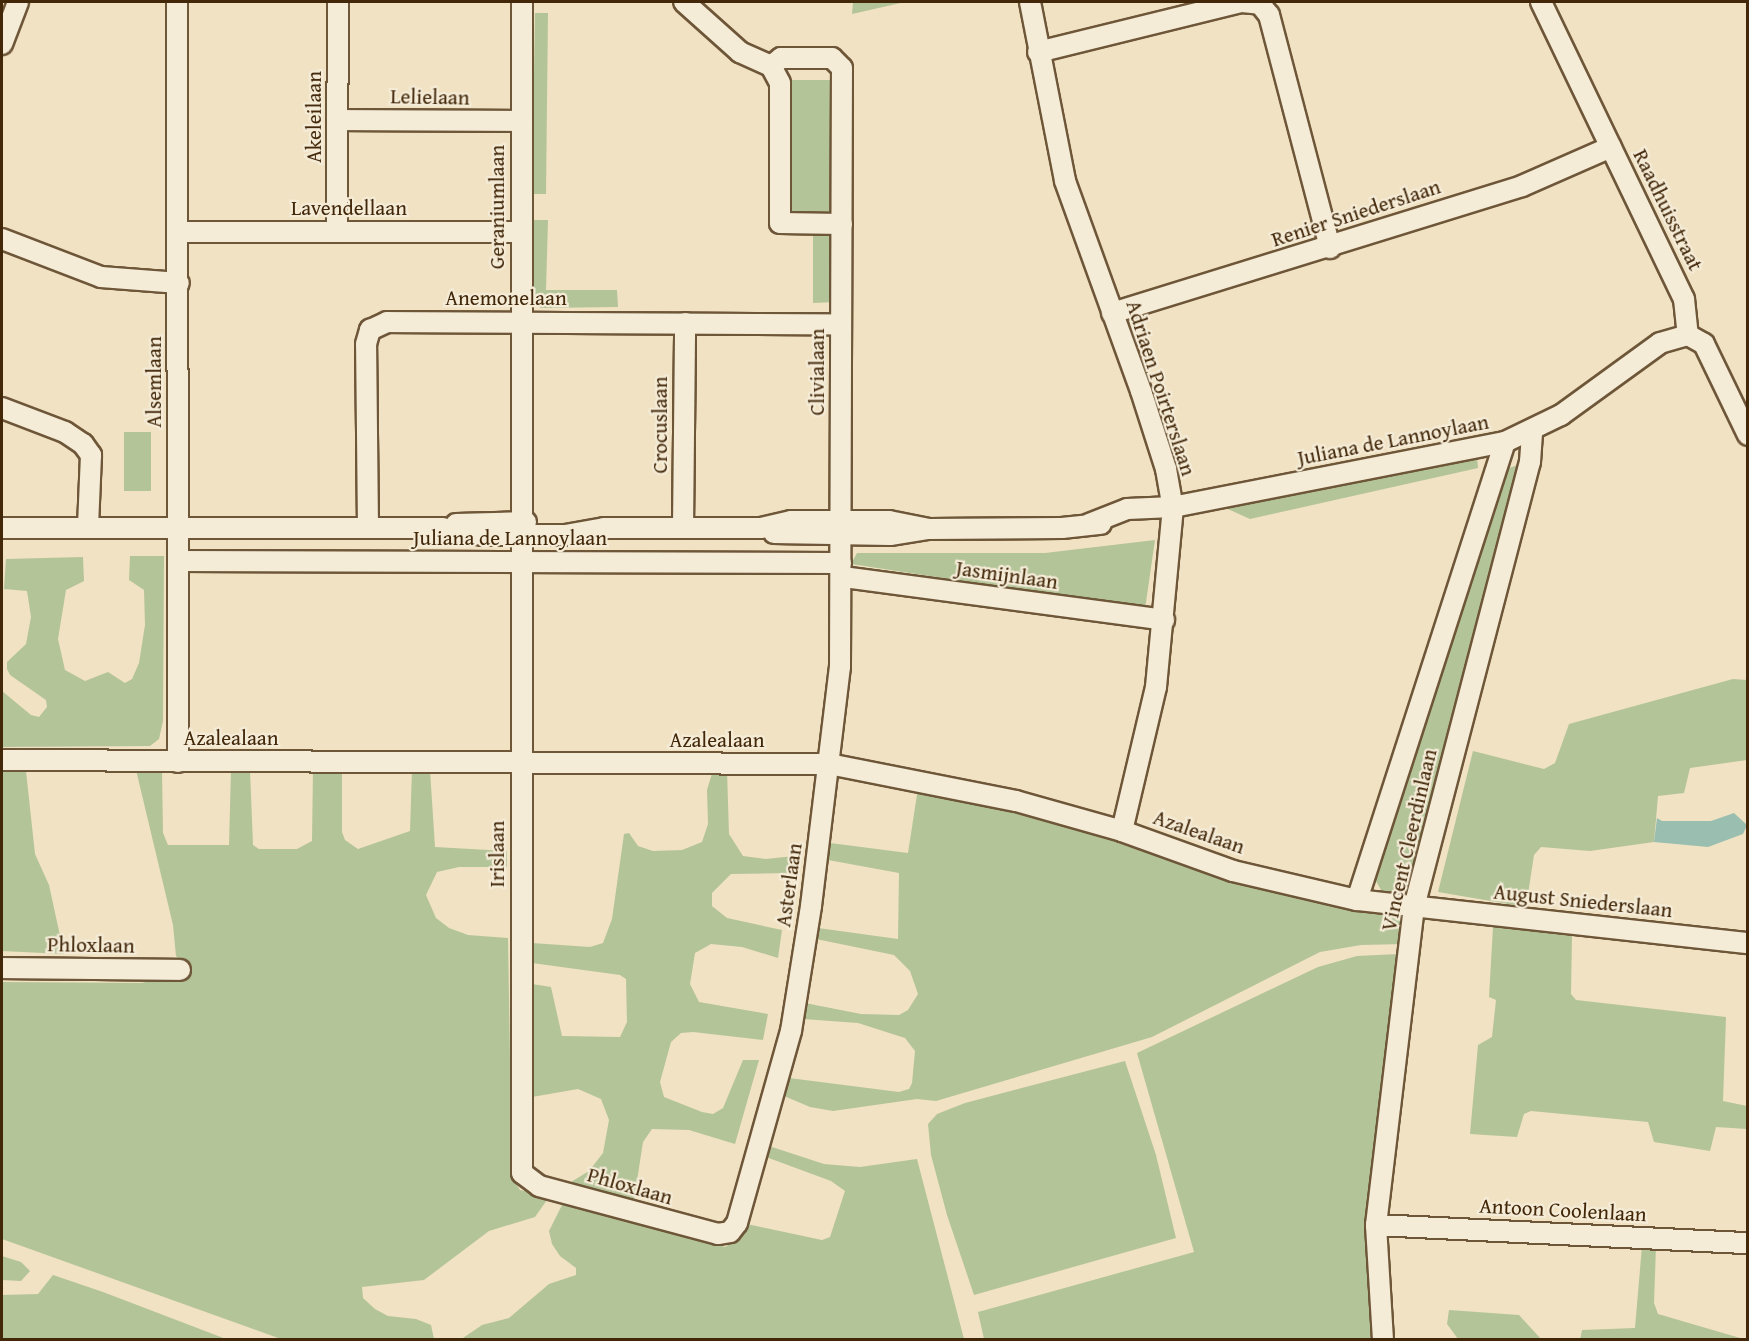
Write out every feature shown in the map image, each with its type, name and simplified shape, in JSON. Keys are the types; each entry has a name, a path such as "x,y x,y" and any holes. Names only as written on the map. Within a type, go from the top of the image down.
{"street":[{"path":"2,44 18,2"},
{"name":"Alsemlaan","path":"177,2 178,762"},
{"name":"Akeleilaan","path":"337,232 338,2"},
{"name":"Geraniumlaan","path":"522,2 522,528"},
{"path":"684,2 740,52 771,66 780,84 780,223 842,224"},
{"name":"Adriaen Poirterslaan","path":"1030,2 1065,182 1166,468 1173,507 1156,687 1122,831"},
{"path":"1038,52 1170,10 1242,2 1260,4 1269,15 1330,248"},
{"name":"Raadhuisstraat","path":"1541,2 1684,299 1688,335"},
{"name":"Clivialaan","path":"771,66 781,58 838,61 842,68 841,528"},
{"name":"Lelielaan","path":"338,120 522,121"},
{"name":"Renier Sniederslaan","path":"1112,314 1330,248 1522,186 1611,147"},
{"name":"Lavendellaan","path":"178,232 521,232"},
{"path":"2,239 101,277 179,283"},
{"name":"Anemonelaan","path":"368,528 366,344 370,330 387,322 842,324"},
{"name":"Crocuslaan","path":"683,528 685,323"},
{"path":"1688,335 1704,344 1748,435"},
{"name":"Juliana de Lannoylaan","path":"2,528 442,528 483,536 522,528 565,535 604,528 761,528 791,521 841,528 893,521 929,529 1062,528 1089,524 1121,511 1173,507 1505,442 1532,431 1609,383 1629,377 1688,335"},
{"path":"2,408 65,432 83,444 91,455 88,528"},
{"name":"Vincent Cleerdinlaan","path":"1383,1340 1376,1225 1414,907 1530,462 1532,431"},
{"name":"Vincent Cleerdinlaan","path":"1357,900 1505,442"},
{"name":"Irislaan","path":"522,528 522,1173"},
{"name":"Asterlaan","path":"729,1232 737,1223 791,1031 829,764 840,667 841,528"},
{"name":"Juliana de Lannoylaan","path":"178,561 522,563 842,570"},
{"name":"Jasmijnlaan","path":"842,570 1164,620"},
{"name":"Azalealaan","path":"2,760 829,764 1016,801 1122,831 1233,870 1357,900 1414,907"},
{"name":"August Sniederslaan","path":"1414,907 1748,943"},
{"name":"Phloxlaan","path":"2,968 180,970"},
{"name":"Phloxlaan","path":"522,1173 527,1180 539,1186 705,1232 729,1232"},
{"name":"Antoon Coolenlaan","path":"1376,1225 1748,1243"}],"shaded area":[{"path":"853,2 905,2 852,14"},
{"path":"535,13 548,13 546,194 532,194"},
{"path":"789,80 836,80 830,215 796,215 789,209"},
{"path":"532,220 548,220 546,290 617,290 618,307 541,308 533,301"},
{"path":"813,231 832,234 836,302 813,303"},
{"path":"124,432 151,432 151,491 124,491"},
{"path":"1477,457 1478,468 1250,519 1219,505"},
{"path":"1518,465 1408,891 1384,895 1373,876 1409,774 1498,491 1506,469"},
{"path":"1155,540 1145,609 851,564 857,553 1045,553"},
{"path":"130,556 164,556 163,721 159,739 150,746 2,747 2,691 31,715 39,717 47,707 46,700 10,675 7,669 7,662 26,644 31,617 27,591 4,589 6,559 83,557 84,581 66,590 58,639 65,670 85,681 108,672 125,683 132,679 139,663 145,625 144,590 129,580"},
{"path":"1733,679 1747,680 1747,760 1690,768 1684,793 1658,796 1654,842 1590,851 1541,847 1534,855 1526,907 1438,892 1473,751 1544,769 1555,763 1569,724"},
{"path":"412,769 430,770 435,847 507,851 507,867 459,867 437,872 426,895 436,918 449,928 468,935 508,938 512,1177 520,1190 549,1197 535,1217 489,1231 424,1280 362,1287 363,1298 375,1309 388,1316 416,1319 431,1325 434,1339 281,1339 2,1239 2,982 141,983 181,975 181,961 176,956 173,925 136,770 162,770 163,833 168,845 229,845 231,770 250,770 253,845 259,849 297,849 312,841 313,770 342,770 342,832 345,840 358,849 410,831"},
{"path":"713,770 727,770 729,834 743,856 766,859 794,856 791,873 731,874 712,893 712,906 727,918 782,930 778,958 742,947 711,944 695,953 690,984 699,1002 768,1014 763,1040 693,1032 681,1033 671,1042 660,1082 664,1097 702,1112 713,1114 723,1108 743,1060 759,1060 735,1144 689,1130 652,1129 643,1142 634,1200 571,1182 589,1171 603,1153 609,1120 601,1099 578,1089 532,1097 532,984 551,987 562,1036 620,1037 627,1022 626,979 620,975 532,963 532,943 590,947 603,943 612,919 624,834 629,833 638,846 653,851 682,850 702,842 708,824 707,790"},
{"path":"2,771 26,771 35,854 49,885 64,954 2,951"},
{"path":"918,788 1096,831 1300,895 1402,915 1408,917 1404,944 1361,945 1320,952 1152,1037 936,1101 917,1099 833,1111 810,1107 784,1096 789,1078 899,1092 909,1089 912,1083 915,1051 905,1038 858,1023 803,1019 805,1003 861,1014 899,1015 908,1010 918,994 910,971 894,955 816,939 818,928 898,939 899,873 828,860 830,843 908,853"},
{"path":"1734,813 1747,825 1743,834 1708,847 1654,842 1657,818 1662,821 1711,821"},
{"path":"1493,927 1572,936 1571,994 1576,1000 1726,1017 1723,1101 1747,1106 1747,1129 1716,1127 1710,1151 1654,1142 1648,1122 1531,1111 1524,1114 1517,1137 1470,1134 1478,1045 1492,1037 1496,1000 1489,997"},
{"path":"1399,954 1366,1220 1374,1339 984,1339 978,1312 1194,1252 1137,1053 1318,967 1357,956"},
{"path":"1125,1061 1156,1155 1176,1238 974,1295 947,1215 931,1155 928,1124 937,1114 965,1103"},
{"path":"769,1146 824,1164 860,1167 917,1159 964,1339 460,1340 482,1325 509,1318 549,1284 576,1275 576,1268 560,1256 552,1244 549,1231 563,1203 725,1247 740,1237 747,1224 822,1240 830,1237 845,1191 831,1181 766,1157"},
{"path":"1642,1246 1656,1247 1654,1303 1658,1314 1747,1340 1580,1340 1582,1330 1635,1328"},
{"path":"2,1256 21,1262 30,1271 21,1281 2,1280"},
{"path":"53,1275 226,1339 2,1339 2,1295 38,1294"},
{"path":"1449,1310 1519,1315 1541,1339 1458,1339 1447,1324"}]}
